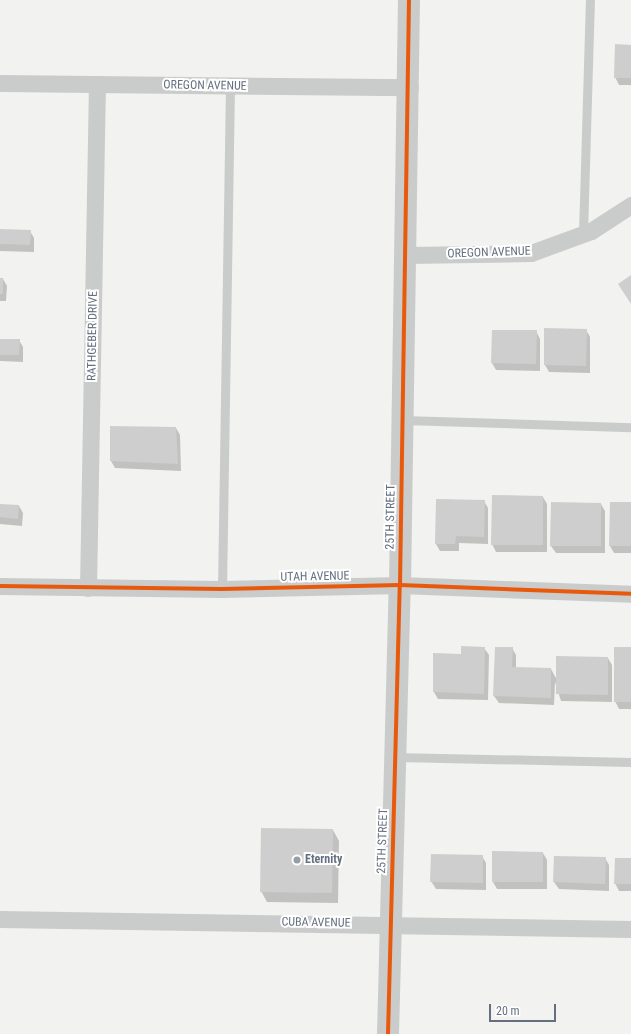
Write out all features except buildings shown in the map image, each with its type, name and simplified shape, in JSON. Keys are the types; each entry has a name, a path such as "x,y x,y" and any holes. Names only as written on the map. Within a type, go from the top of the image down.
{"street":[{"name":"25TH STREET","path":"388,1034 400,586 402,420 410,87 410,0"},
{"name":"OREGON AVENUE","path":"0,83 410,87"},
{"name":"RATHGEBER DRIVE","path":"88,588 97,84"},
{"name":"OREGON AVENUE","path":"407,255 531,253 583,234 631,205"},
{"name":"UTAH AVENUE","path":"0,586 222,589 400,586 631,594"},
{"name":"CUBA AVENUE","path":"0,919 631,928"}],"lane":[{"path":"583,234 590,0"},
{"path":"222,589 230,86"},
{"path":"402,420 631,427"},
{"path":"395,757 631,762"}],"cycle path":[{"path":"388,1034 400,585 409,0"},
{"path":"0,586 222,589 400,585 631,594"}],"place":[{"name":"Eternity","path":"297,860"}]}
